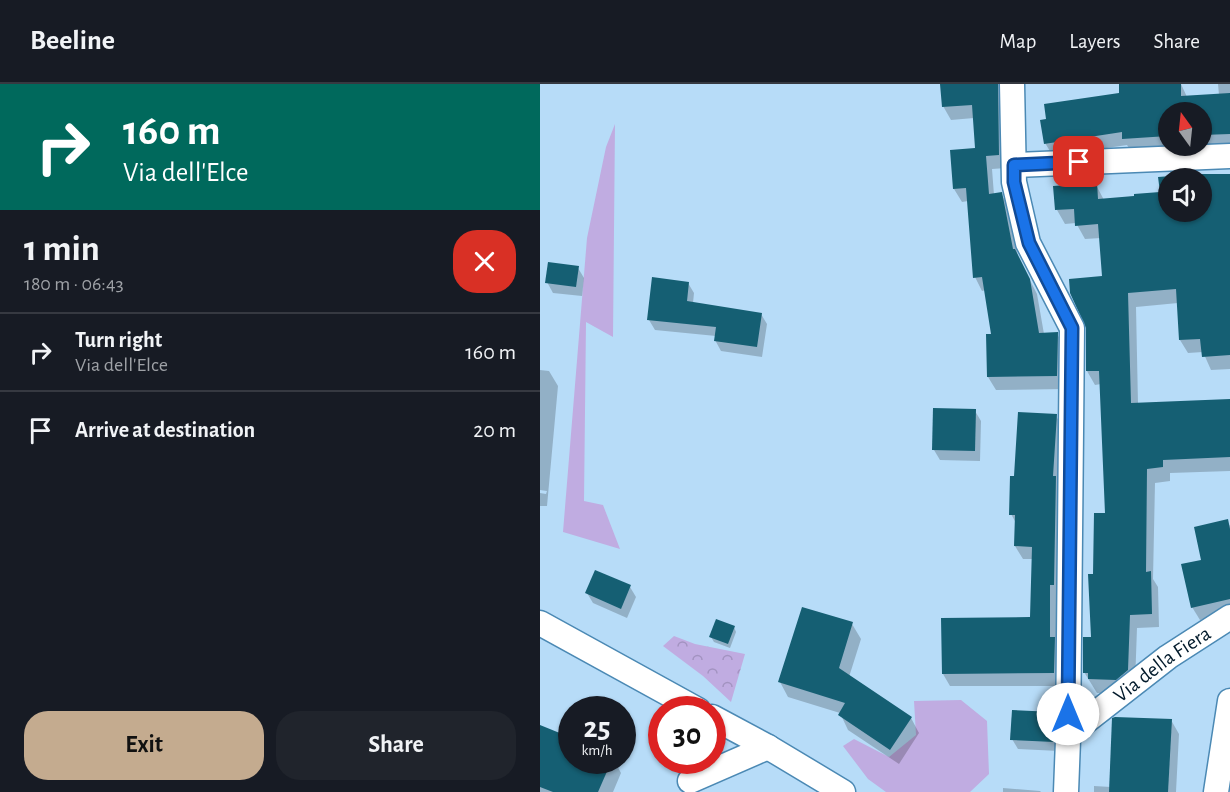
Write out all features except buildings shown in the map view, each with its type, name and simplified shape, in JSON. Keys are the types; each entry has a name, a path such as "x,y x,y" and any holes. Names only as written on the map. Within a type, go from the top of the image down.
{"street":[{"path":"1012,84 1014,182 1029,243 1072,328 1066,792"},
{"path":"1014,165 1230,156"},
{"name":"Via della Fiera","path":"1068,735 1168,657 1230,617"},
{"path":"540,623 662,696"},
{"path":"1216,792 1230,701"},
{"path":"726,724 768,747 815,786 843,792"},
{"path":"687,778 768,747"}],"green space":[{"path":"615,124 613,337 586,322 584,501 603,505 620,549 563,532 587,238 606,147"},
{"path":"674,636 695,644 745,654 731,702 703,676 663,646"},
{"path":"961,700 987,721 989,774 970,792 886,792 868,779 843,746 854,739 889,757 916,735 914,701"}],"route":[{"path":"1068,714 1072,328 1029,243 1014,182 1014,165 1079,162"}]}
